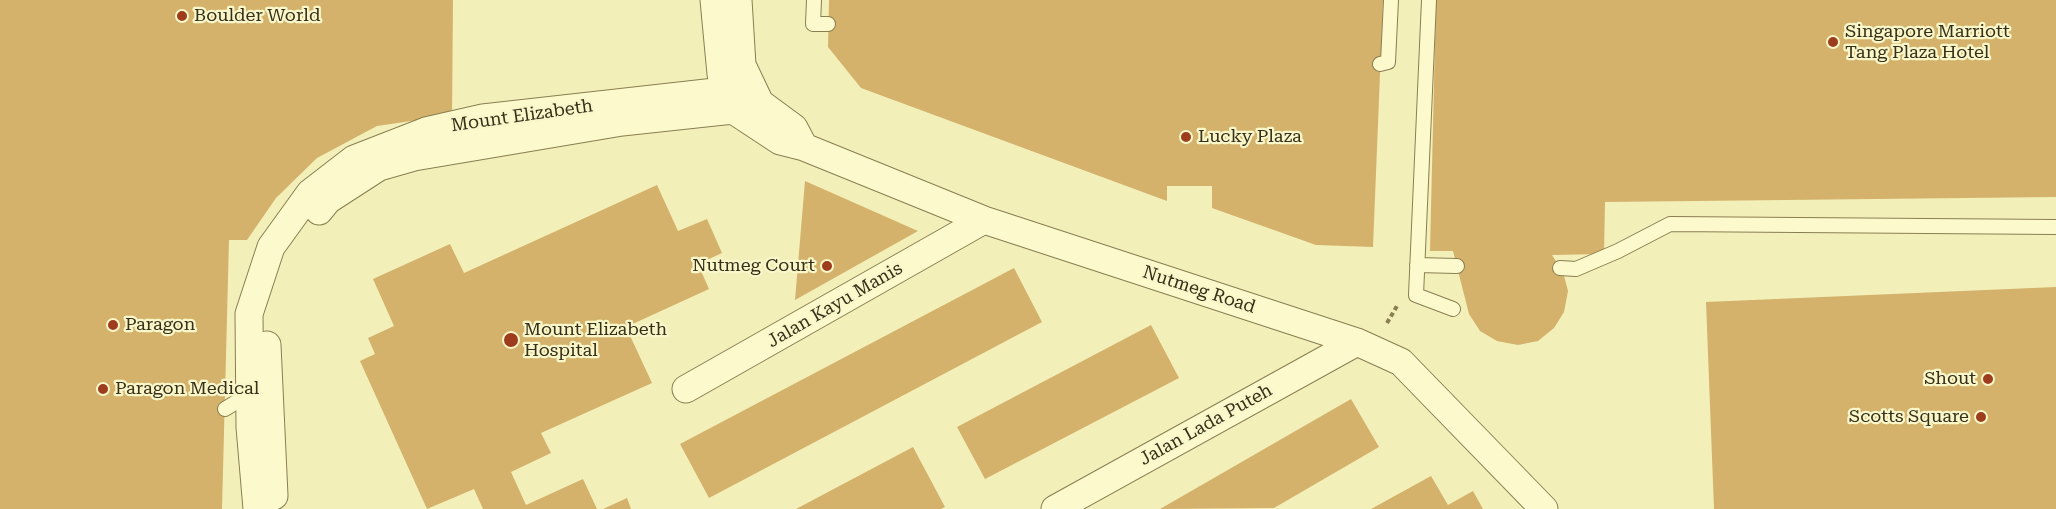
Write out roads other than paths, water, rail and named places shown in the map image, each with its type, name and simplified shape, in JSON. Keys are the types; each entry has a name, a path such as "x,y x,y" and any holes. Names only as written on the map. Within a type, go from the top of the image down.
{"street":[{"path":"714,0 728,100"},
{"path":"738,0 742,65 755,94 794,128 804,147"},
{"name":"Mount Elizabeth","path":"257,509 249,394 249,314 271,247 310,192 354,159 426,131 483,118 622,112 728,100 755,94"},
{"name":"Nutmeg Road","path":"728,100 780,141 804,147 984,220 1357,342 1401,362 1544,509"},
{"name":"Mount Elizabeth","path":"275,509 269,423 267,336 270,291 286,251 328,200 379,167 414,157 622,112"},
{"name":"Jalan Kayu Manis","path":"686,389 984,220"},
{"name":"Jalan Lada Puteh","path":"1054,509 1357,342"}],"lane":[{"path":"814,0 813,24 828,24"},
{"path":"1380,64 1388,62 1390,0"},
{"path":"1429,0 1416,295 1453,309"},
{"path":"1560,268 1576,269 1618,252 1670,224 2056,227"},
{"path":"1417,265 1457,266"},
{"path":"225,409 249,394"}],"place":[{"name":"Boulder World","path":"182,16"},
{"name":"Singapore Marriott Tang Plaza Hotel","path":"1833,42"},
{"name":"Lucky Plaza","path":"1186,137"},
{"name":"Nutmeg Court","path":"827,266"},
{"name":"Paragon","path":"113,325"},
{"name":"Mount Elizabeth Hospital","path":"511,340"},
{"name":"Shout","path":"1988,379"},
{"name":"Paragon Medical","path":"103,389"},
{"name":"Scotts Square","path":"1981,417"}]}
